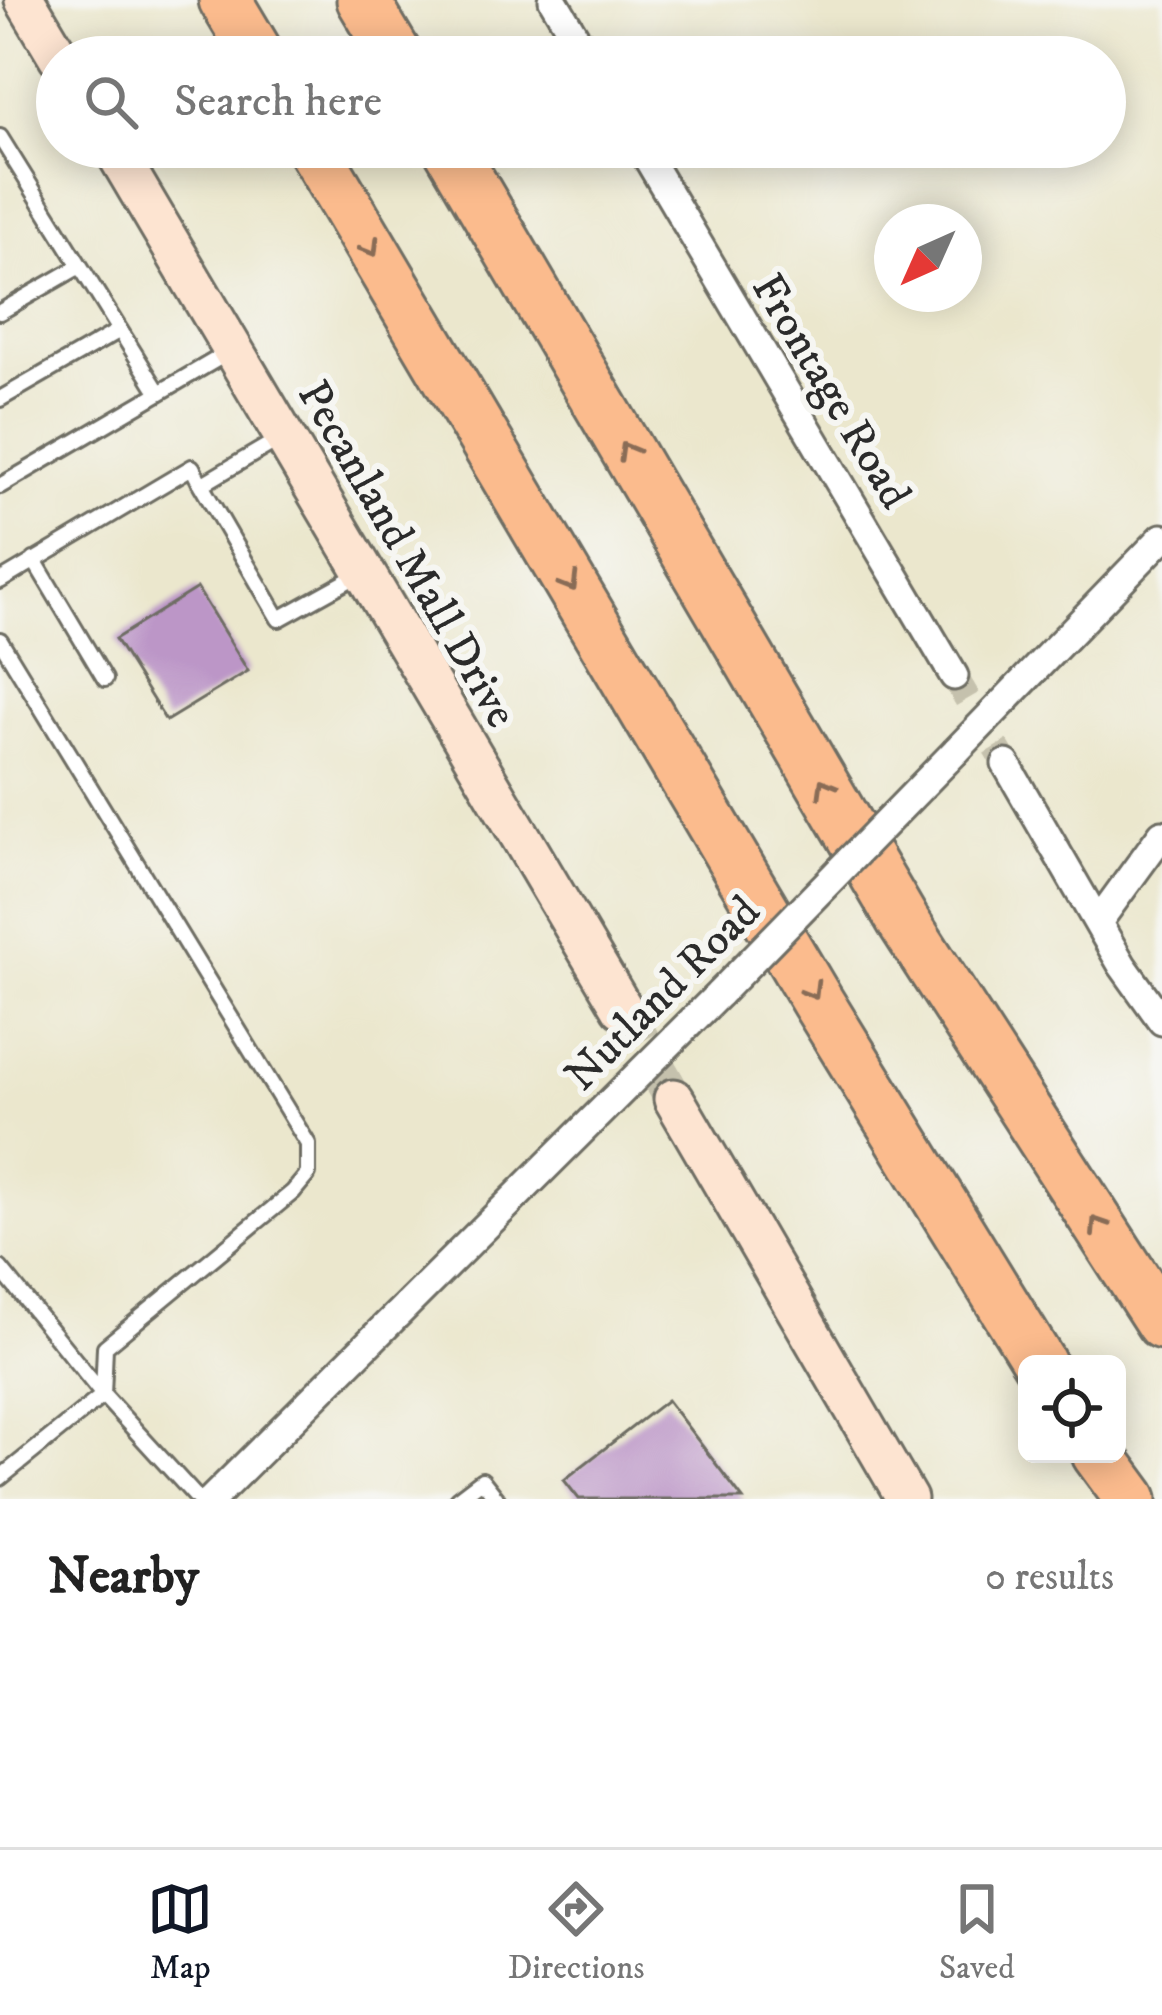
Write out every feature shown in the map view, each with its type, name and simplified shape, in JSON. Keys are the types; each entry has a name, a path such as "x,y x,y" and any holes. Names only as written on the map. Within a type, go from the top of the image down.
{"highway":[{"path":"225,0 246,36"},
{"path":"363,0 384,36"},
{"path":"324,168 805,981 1034,1355"},
{"path":"461,168 903,921 1162,1322"},
{"path":"1104,1463 1131,1499"}],"street":[{"path":"26,0 47,36"},
{"path":"554,0 575,36"},
{"name":"Pecanland Mall Drive","path":"125,168 622,1008"},
{"name":"Frontage Road","path":"652,168 954,676"},
{"name":"Nutland Road","path":"212,1499 720,993 1162,538"},
{"path":"1006,764 1121,965 1162,1021"},
{"path":"1099,922 1162,834"},
{"path":"674,1099 907,1499"}],"lane":[{"path":"0,137 159,393"},
{"path":"0,312 80,266"},
{"path":"0,400 120,330"},
{"path":"0,486 233,349"},
{"path":"201,485 284,436"},
{"path":"0,580 192,466 279,619 364,573"},
{"path":"34,560 105,680"},
{"path":"0,640 308,1144 308,1174 293,1192 105,1347 103,1395 0,1478"},
{"path":"0,1268 103,1395 198,1499"},
{"path":"457,1499 482,1480 497,1499"}],"building":[{"path":"197,588 248,671 166,721 115,639"},
{"path":"667,1400 743,1499 579,1499 564,1480"}],"tunnel":[{"path":"954,676 1006,764"},
{"path":"622,1008 674,1099"}]}
